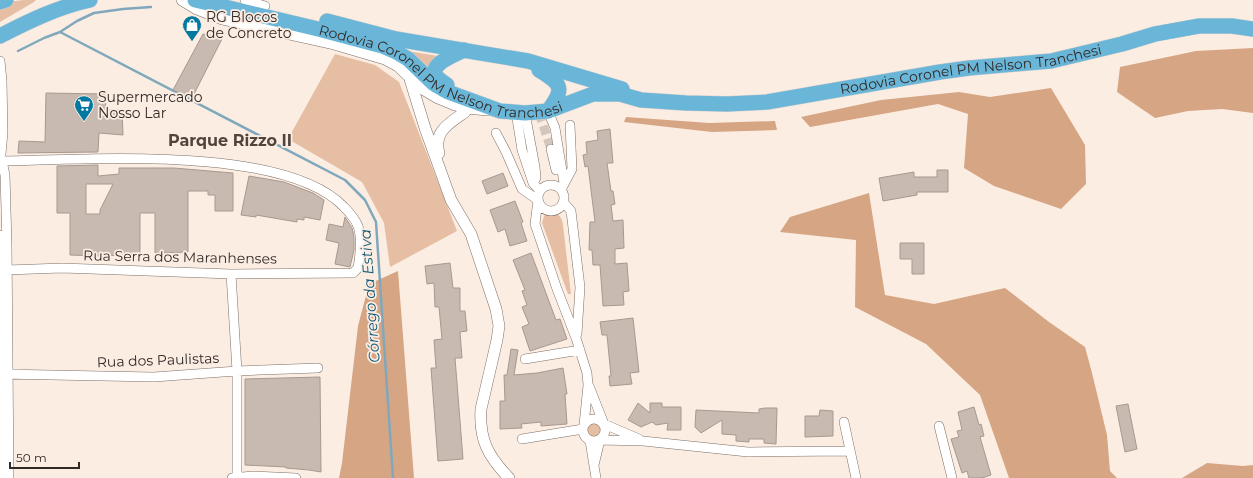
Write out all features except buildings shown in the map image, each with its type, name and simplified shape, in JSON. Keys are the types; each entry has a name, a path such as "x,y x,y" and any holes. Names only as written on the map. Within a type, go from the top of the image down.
{"highway":[{"path":"0,2 6,0"},
{"path":"0,36 69,3 90,0"},
{"name":"Rodovia Coronel PM Nelson Tranchesi","path":"195,0 318,29 382,46 408,59 434,84 469,106 520,113 548,111 593,94 620,94 641,100 686,103 727,104 767,102 940,72 1051,61 1122,44 1155,34 1199,26 1232,26 1253,29"},
{"name":"Rodovia Coronel PM Nelson Tranchesi","path":"238,0 396,39 526,62 528,61 607,85 686,103"},
{"path":"464,50 440,62 436,68 435,74 469,106"},
{"path":"526,62 548,75 558,83 559,94 548,111"}],"street":[{"path":"182,0 197,9 222,19 328,43 386,59 398,66 430,99 439,106 450,110 469,106"},
{"name":"Rodovia Coronel PM Nelson Tranchesi","path":"245,0 265,6"},
{"path":"0,61 2,69 3,109 1,162 5,175 8,270 3,375 1,478"},
{"path":"409,76 425,128 451,200 471,234 496,309 499,332 481,409 480,421 483,440 488,453 509,478"},
{"path":"421,88 438,98 455,105 468,108 496,110"},
{"path":"451,200 437,146 444,128 469,106"},
{"path":"548,111 555,128 564,183 562,188"},
{"path":"520,113 522,150 542,207 550,211 558,209 564,203"},
{"path":"562,188 572,169 570,125"},
{"path":"496,133 522,189 539,195"},
{"path":"551,149 562,188"},
{"name":"Rua Serra dos Maranhenses","path":"1,162 158,158 233,165 283,174 315,186 338,200 351,214 358,226 360,239 358,268 355,272 351,273 231,274 62,268 8,270"},
{"path":"576,338 580,287 571,211 564,203 564,194 562,190 555,185 546,185 539,195 535,224 556,289 576,338 587,373 588,385 583,427 584,436 590,441 597,442 600,440 643,441 748,452 850,450"},
{"path":"0,235 3,375 9,478"},
{"path":"231,274 237,371 235,478 253,476 296,478"},
{"path":"525,359 580,350"},
{"name":"Rua dos Paulistas","path":"3,375 154,377 237,371 318,368"},
{"path":"588,385 606,431 600,440 594,465"},
{"path":"522,439 583,427 590,420 594,419 643,441"},
{"path":"844,422 856,478"},
{"path":"939,426 952,478"},
{"path":"590,441 596,478"}],"shaded area":[{"path":"36,0 0,22 0,5 7,2"},
{"path":"1253,48 1253,113 1222,109 1188,111 1155,118 1117,92 1120,67 1196,51"},
{"path":"407,51 438,56 432,76"},
{"path":"335,54 375,65 399,82 457,231 390,267 384,223 362,182 288,139"},
{"path":"1051,88 1085,145 1086,184 1061,209 994,186 964,168 968,114 938,104 810,127 801,117 881,100 959,92 990,97"},
{"path":"626,117 709,123 775,121 777,130 712,132 624,122"},
{"path":"869,193 885,295 934,304 1005,288 1049,322 1085,347 1107,435 1110,471 1117,478 1009,478 980,395 926,344 855,307 856,240 780,232 790,217"},
{"path":"553,212 559,216 563,223 571,294 568,294 542,223 544,216"},
{"path":"398,271 414,478 339,478 358,326 369,284"},
{"path":"591,422 597,422 602,427 600,436 597,438 591,438 586,433 586,427"},
{"path":"1207,463 1243,466 1253,465 1253,478 1182,478"}],"waterway":[{"path":"18,51 60,32 77,21 94,13 151,7"},
{"name":"Córrego da Estiva","path":"60,32 345,180 365,200 376,222 393,478"}],"tunnel":[{"path":"539,113 551,149"}],"place":[{"name":"RG Blocos de Concreto","path":"192,42"},
{"name":"Supermercado Nosso Lar","path":"84,122"}],"district":[{"name":"Parque Rizzo II","path":"230,140"}]}
